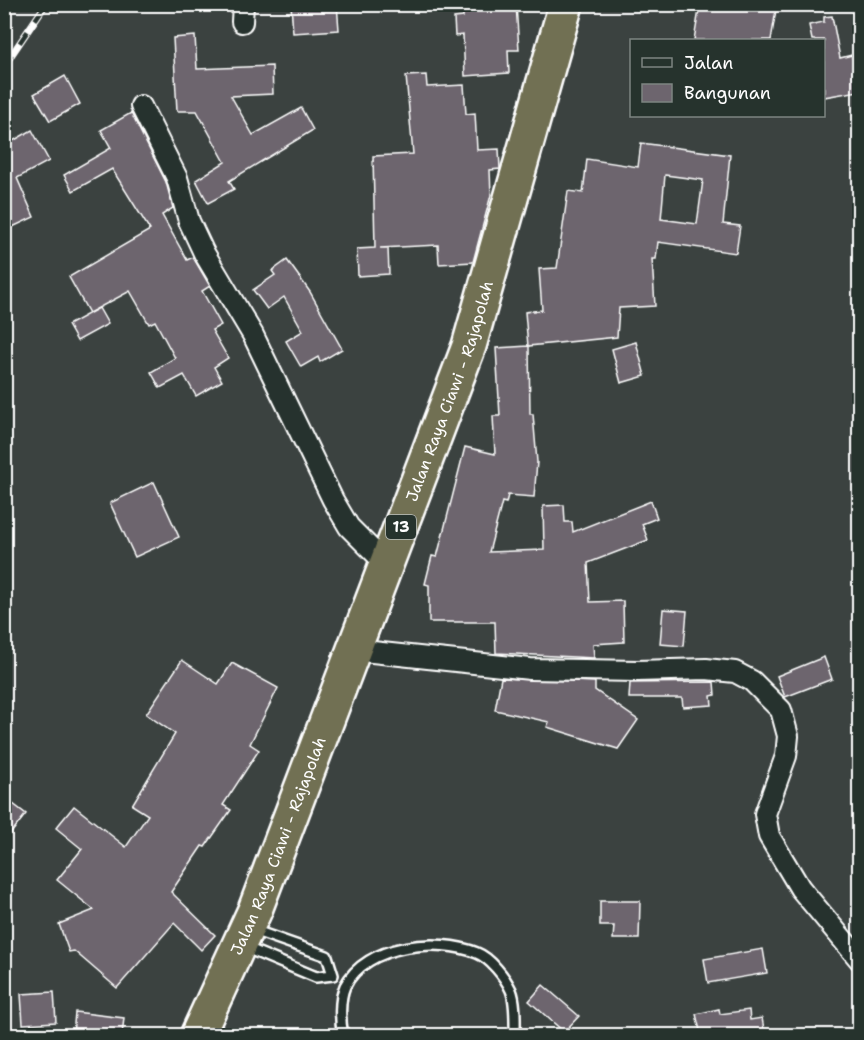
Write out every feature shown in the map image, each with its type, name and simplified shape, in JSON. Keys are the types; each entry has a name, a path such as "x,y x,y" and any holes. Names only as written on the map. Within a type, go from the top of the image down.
{"highway":[{"name":"Jalan Raya Ciawi - Rajapolah","path":"197,1035 242,936 354,650 469,346 566,4"}],"street":[{"path":"141,106 177,178 189,221 204,253 253,335 333,500 350,527 386,564"},
{"path":"354,650 530,669 637,671 706,669 735,672 752,681 781,710 788,736 786,756 765,814 769,836 800,888 860,960"}],"lane":[{"path":"242,936 316,977 333,975"},
{"path":"242,936 327,956 333,975 346,984"},
{"path":"343,1035 341,996 346,984 358,969 375,958 403,949 456,947 479,953 498,971 511,991 515,1035"}],"building":[{"path":"291,4 337,4 339,30 293,33"},
{"path":"463,4 516,4 519,50 508,50 509,73 465,76 463,35 455,36 454,18 463,17"},
{"path":"700,4 777,4 771,39 694,39"},
{"path":"832,16 840,58 852,55 859,91 825,97 825,39 812,39 809,25 824,22 824,17"},
{"path":"195,36 197,69 272,66 273,94 231,96 253,135 301,108 313,130 229,181 234,189 208,203 196,180 225,162 197,111 177,111 173,38"},
{"path":"426,75 427,87 464,85 466,114 475,113 477,150 499,149 500,169 490,170 491,195 473,262 439,264 438,245 380,248 388,248 389,274 358,276 357,249 375,248 373,156 413,154 406,76"},
{"path":"65,76 80,104 50,121 34,94"},
{"path":"131,113 166,182 173,208 162,215 187,260 193,257 210,286 202,291 221,325 212,330 228,358 214,367 222,381 196,396 184,375 160,388 151,372 175,358 155,321 149,324 130,291 89,313 69,277 150,230 112,169 73,191 64,175 111,148 101,130"},
{"path":"32,130 49,161 17,178 34,217 4,231 4,146"},
{"path":"641,143 730,155 723,224 740,226 736,253 658,242 656,259 652,259 655,306 619,308 617,337 529,346 530,414 533,414 537,462 534,497 508,495 506,503 502,502 489,552 544,550 543,506 564,505 565,522 572,522 573,532 651,501 657,518 642,524 648,540 588,563 590,602 623,601 624,642 593,644 594,658 496,653 495,622 429,622 429,585 425,584 432,556 437,557 465,447 495,454 493,416 500,416 496,348 528,346 525,312 542,310 539,269 557,268 568,191 583,193 587,159 638,167","holes":["665,175 703,180 697,224 661,219"]},
{"path":"287,260 310,292 342,349 320,362 318,357 301,367 286,341 303,331 284,297 267,309 253,290 275,275 272,271"},
{"path":"99,308 108,324 77,341 68,325"},
{"path":"636,342 645,376 621,383 612,349"},
{"path":"154,482 179,537 135,557 110,503"},
{"path":"663,609 687,611 684,646 660,644"},
{"path":"824,657 832,679 785,697 777,676"},
{"path":"182,660 218,684 232,663 278,688 250,744 259,750 223,805 231,810 205,847 202,846 171,892 215,935 201,950 174,923 117,988 74,951 69,952 59,924 94,910 57,880 82,849 56,828 74,806 126,847 148,815 132,805 175,734 146,714"},
{"path":"501,678 595,682 595,690 638,720 618,749 547,727 549,722 495,710"},
{"path":"714,682 715,695 711,696 712,705 683,707 682,698 629,698 630,683"},
{"path":"4,797 26,814 4,842"},
{"path":"600,901 640,901 639,939 613,939 614,926 600,926"},
{"path":"763,949 767,973 708,983 704,959"},
{"path":"543,985 579,1016 564,1032 529,1001"},
{"path":"54,992 56,1022 23,1024 21,994"},
{"path":"719,1009 720,1014 749,1010 750,1020 762,1018 765,1035 701,1035 696,1014"},
{"path":"75,1012 124,1018 122,1035 73,1035"}],"railway":[{"path":"4,66 46,4"}]}
